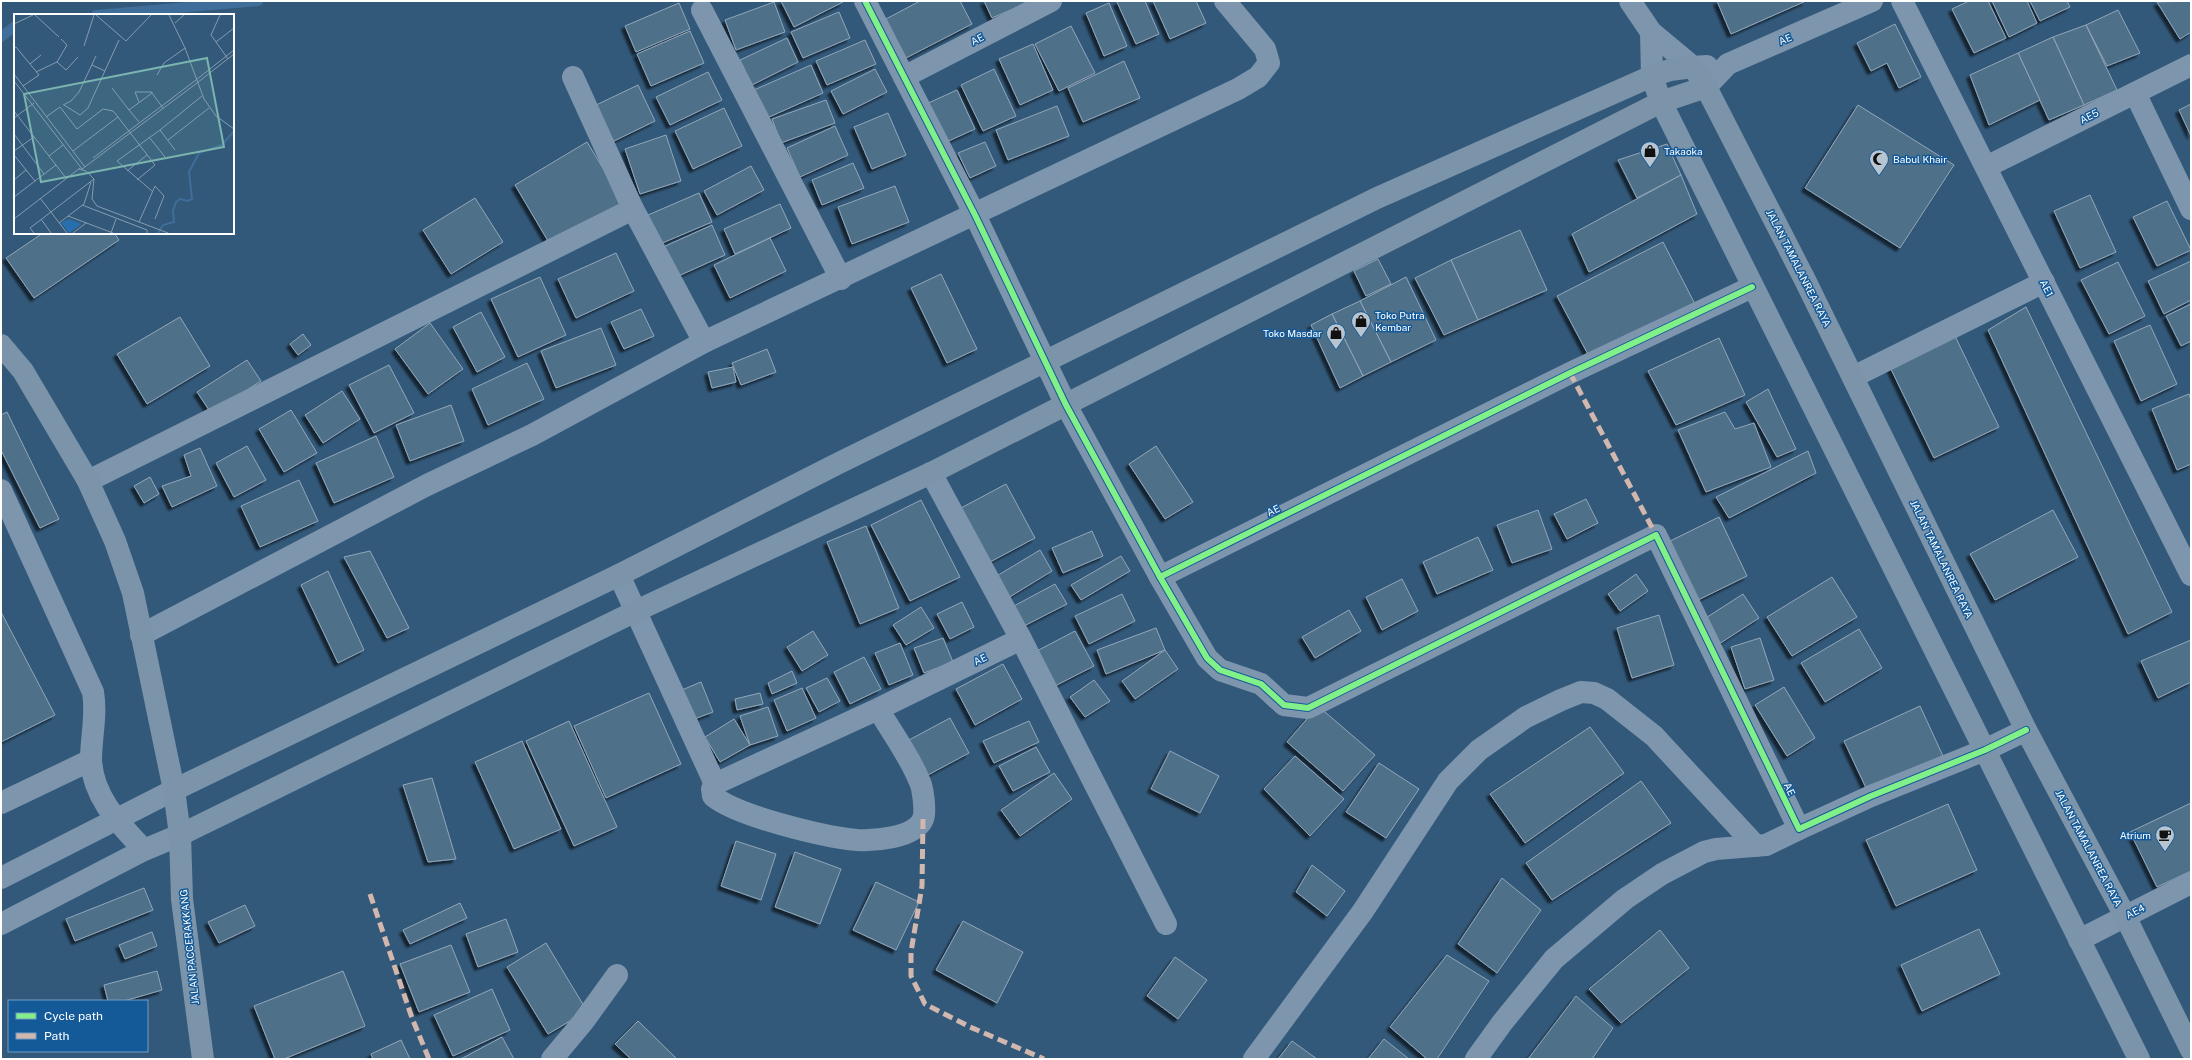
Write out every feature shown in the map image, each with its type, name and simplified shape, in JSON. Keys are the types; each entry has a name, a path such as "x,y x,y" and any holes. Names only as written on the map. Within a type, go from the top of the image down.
{"main road":[{"path":"174,790 619,575 837,464 1377,198 1652,76 1670,70 1693,67"},
{"name":"JALAN TAMALANREA RAYA","path":"1693,67 1706,87 1806,280 2026,730 2125,916 2191,1050"},
{"path":"1652,76 1661,102 1752,286 2139,1059"},
{"path":"180,835 636,611 932,473 1661,102 1706,87"},
{"name":"JALAN PACCERAKKANG","path":"1,345 23,371 88,481 118,548 133,593 174,790 180,835 182,899 203,1059"}],"street":[{"path":"865,1 975,215 1066,405 1160,577"},
{"name":"AE","path":"904,77 1051,1"},
{"path":"141,635 427,485 532,435 704,342 841,279 1238,89 1258,77 1269,63 1265,49 1225,1"},
{"path":"1630,1 1651,32 1693,67 1728,64"},
{"name":"AE","path":"1706,87 1728,64 1872,1"},
{"name":"AE1","path":"1902,1 2044,282 2184,540 2191,575"},
{"path":"702,10 841,279"},
{"path":"1651,32 1652,76"},
{"name":"AE5","path":"1986,167 2191,65"},
{"path":"573,77 633,209 704,342"},
{"path":"2135,93 2191,209"},
{"path":"88,481 633,209"},
{"path":"1853,377 2044,282"},
{"name":"AE","path":"1752,286 1570,373 1160,577 1207,658 1220,670 1261,684 1284,705 1308,708 1656,535 1798,829"},
{"path":"932,473 1021,639 1166,924"},
{"path":"1,490 93,692 95,715 91,760 94,776 107,808 115,820 144,850"},
{"path":"619,575 715,784 713,786 712,793 720,801 744,811 809,832 858,840 899,836 912,831 923,819 924,800 920,780 878,709"},
{"name":"AE","path":"715,784 878,709 1021,639"},
{"path":"1254,1059 1363,911 1448,781 1479,750 1526,717 1561,700 1581,692 1594,692 1607,699 1654,736 1756,846"},
{"path":"1476,1059 1502,1023 1554,959 1626,899 1662,874 1704,852 1716,849 1756,846 1774,842 1798,829 1872,796 1985,750 2026,730"},
{"path":"1,803 91,760"},
{"path":"1,878 174,790"},
{"path":"1,924 144,850 180,835"},
{"name":"AE4","path":"2079,940 2191,883"},
{"path":"552,1059 583,1022 617,975"}],"building":[{"path":"781,1 843,1 843,2 794,27"},
{"path":"920,1 960,1 972,24 906,58 886,19"},
{"path":"984,1 1031,1 992,18"},
{"path":"1145,1 1159,34 1136,44 1117,2"},
{"path":"1153,1 1196,1 1206,23 1170,39"},
{"path":"1717,1 1806,1 1731,34"},
{"path":"1969,1 1988,1 2006,38 1974,53 1952,9"},
{"path":"1992,1 2027,1 2037,23 2009,37"},
{"path":"2030,1 2067,1 2070,7 2040,21"},
{"path":"2191,1 2191,32 2180,39 2157,2"},
{"path":"774,2 785,32 736,50 725,20"},
{"path":"679,3 690,29 636,52 625,26"},
{"path":"1109,3 1127,46 1104,56 1086,13"},
{"path":"2118,10 2140,53 2107,66 2086,25"},
{"path":"839,12 850,38 803,58 791,32"},
{"path":"1895,24 1921,77 1899,88 1887,63 1871,71 1857,43"},
{"path":"2086,25 2117,90 2084,105 2053,37"},
{"path":"1071,26 1095,73 1059,91 1035,44"},
{"path":"690,31 704,63 651,86 637,54"},
{"path":"2053,37 2084,105 2049,120 2018,53"},
{"path":"787,38 798,62 752,85 740,60"},
{"path":"865,40 876,64 827,85 816,61"},
{"path":"1033,44 1053,90 1020,105 999,59"},
{"path":"2018,53 2040,100 1989,125 1970,75"},
{"path":"1124,61 1140,98 1083,122 1068,88"},
{"path":"811,65 823,93 767,118 754,90"},
{"path":"875,69 887,92 843,114 831,91"},
{"path":"994,69 1016,116 983,131 961,85"},
{"path":"708,72 722,100 670,125 656,97"},
{"path":"638,85 655,121 610,143 592,107"},
{"path":"957,90 975,129 942,144 924,105"},
{"path":"826,100 835,123 781,143 772,119"},
{"path":"2191,104 2191,136 2179,110"},
{"name":"Babul Khair","path":"1858,105 1954,165 1900,248 1805,188"},
{"path":"1057,106 1069,136 1008,160 996,130"},
{"path":"724,108 742,146 693,169 675,131"},
{"path":"888,113 906,155 872,169 854,127"},
{"path":"835,126 848,155 800,177 787,148"},
{"path":"666,135 681,181 640,194 625,149"},
{"path":"587,142 624,203 551,246 515,185"},
{"path":"985,142 996,166 970,178 958,153"},
{"name":"Takaoka","path":"1667,144 1681,175 1637,198 1618,160"},
{"path":"853,163 864,188 822,205 812,180"},
{"path":"751,166 764,190 717,215 704,191"},
{"path":"1681,175 1697,214 1589,272 1572,234"},
{"path":"895,186 909,222 852,244 838,207"},
{"path":"699,193 712,222 660,244 648,215"},
{"path":"2090,195 2116,252 2080,268 2054,211"},
{"path":"475,198 503,242 451,274 423,230"},
{"path":"2167,201 2191,250 2157,266 2133,217"},
{"path":"780,204 791,228 735,254 724,229"},
{"path":"712,225 725,255 674,278 661,248"},
{"path":"1520,230 1547,290 1478,320 1451,260"},
{"path":"42,234 115,234 119,240 34,298 6,258"},
{"path":"770,238 786,271 730,298 714,265"},
{"path":"1663,242 1696,306 1591,360 1557,296"},
{"path":"616,253 634,291 576,318 558,279"},
{"path":"1378,259 1391,284 1366,296 1354,271"},
{"path":"1451,260 1478,320 1444,335 1415,278"},
{"path":"2191,261 2191,300 2164,314 2148,281"},
{"path":"2118,262 2145,316 2109,334 2081,280"},
{"path":"941,274 977,349 947,363 911,288"},
{"path":"540,277 566,335 518,357 491,299"},
{"path":"1406,277 1436,340 1391,362 1360,301"},
{"name":"Toko Putra Kembar","path":"1360,301 1391,362 1363,376 1332,314"},
{"path":"2191,304 2191,341 2181,346 2166,316"},
{"path":"2026,307 2172,612 2128,634 1988,330"},
{"path":"641,309 654,336 624,349 611,322"},
{"path":"481,312 505,357 477,372 453,327"},
{"name":"Toko Masdar","path":"1332,314 1363,376 1340,388 1311,325"},
{"path":"180,317 210,366 147,404 117,354"},
{"path":"430,323 463,369 428,394 395,349"},
{"path":"2150,325 2177,384 2141,401 2114,341"},
{"path":"601,328 616,365 556,388 541,351"},
{"path":"303,334 311,345 298,355 290,344"},
{"path":"1954,334 1999,427 1934,458 1889,365"},
{"path":"1719,338 1745,395 1676,425 1648,371"},
{"path":"767,349 776,372 741,385 732,363"},
{"path":"247,360 261,381 211,413 197,392"},
{"path":"527,363 544,399 488,425 472,389"},
{"path":"389,365 414,413 374,433 349,385"},
{"path":"733,367 736,382 712,388 708,372"},
{"path":"1768,389 1796,449 1777,457 1746,402"},
{"path":"342,391 360,419 323,443 305,415"},
{"path":"2189,394 2191,400 2191,464 2177,470 2152,409"},
{"path":"451,405 464,441 410,461 396,425"},
{"path":"291,410 317,453 284,472 259,429"},
{"path":"7,412 59,519 40,528 1,450 1,415"},
{"path":"1725,412 1735,429 1754,423 1771,467 1706,492 1678,430"},
{"path":"376,436 394,477 334,503 316,463"},
{"path":"247,446 266,480 234,497 216,463"},
{"path":"1156,446 1193,502 1165,519 1129,464"},
{"path":"200,448 217,486 172,507 162,486 191,476 184,455"},
{"path":"1808,451 1816,473 1729,518 1716,497"},
{"path":"150,477 159,494 144,503 134,486"},
{"path":"299,480 318,521 260,547 241,506"},
{"path":"1006,484 1035,538 990,562 961,508"},
{"path":"1586,499 1598,523 1567,539 1554,514"},
{"path":"921,500 960,577 910,601 871,525"},
{"path":"1538,510 1552,549 1512,563 1497,525"},
{"path":"2053,510 2078,557 1995,600 1970,554"},
{"path":"1719,517 1747,576 1692,603 1664,544"},
{"path":"866,526 899,608 860,624 827,542"},
{"path":"1092,531 1103,556 1063,573 1052,548"},
{"path":"1478,537 1493,570 1437,594 1423,562"},
{"path":"1040,550 1052,571 1008,598 995,577"},
{"path":"370,551 409,628 387,638 344,557"},
{"path":"1121,556 1130,571 1081,600 1071,585"},
{"path":"328,571 364,650 338,663 301,585"},
{"path":"1636,574 1648,591 1620,611 1608,594"},
{"path":"1832,577 1857,617 1792,656 1767,617"},
{"path":"1402,579 1418,611 1382,630 1366,597"},
{"path":"1055,584 1067,604 1022,627 1012,607"},
{"path":"1122,594 1135,621 1089,644 1075,616"},
{"path":"1743,594 1759,618 1716,646 1701,621"},
{"path":"962,602 974,627 950,639 937,614"},
{"path":"921,607 934,628 906,645 893,625"},
{"path":"1349,610 1361,631 1315,658 1302,637"},
{"path":"1,612 55,715 1,742"},
{"path":"1659,615 1674,665 1632,678 1617,628"},
{"path":"1156,628 1165,650 1106,674 1097,650"},
{"path":"1859,629 1882,668 1825,702 1801,663"},
{"path":"813,631 828,655 802,671 787,647"},
{"path":"1075,631 1094,666 1051,688 1033,653"},
{"path":"943,638 953,662 924,673 914,648"},
{"path":"1760,638 1774,680 1745,689 1731,647"},
{"path":"2191,640 2191,682 2158,698 2141,661"},
{"path":"900,643 913,675 889,685 875,653"},
{"path":"1165,650 1178,669 1135,699 1122,681"},
{"path":"864,657 881,689 850,704 834,672"},
{"path":"1003,664 1022,699 975,725 956,689"},
{"path":"792,671 797,683 772,694 768,683"},
{"path":"827,678 840,701 819,712 806,688"},
{"path":"1094,680 1110,701 1085,717 1070,697"},
{"path":"701,682 713,712 689,721 677,692"},
{"path":"1784,687 1815,738 1787,756 1755,705"},
{"path":"802,688 816,718 787,731 774,700"},
{"path":"649,693 681,764 606,798 574,726"},
{"path":"760,693 763,704 737,710 735,699"},
{"path":"1318,706 1375,755 1343,791 1287,742"},
{"path":"1920,706 1943,756 1867,790 1844,741"},
{"path":"768,707 778,736 750,745 740,716"},
{"path":"950,718 969,753 928,775 909,740"},
{"path":"734,719 750,745 720,762 705,737"},
{"path":"569,721 617,827 574,846 526,741"},
{"path":"1029,721 1039,742 994,763 983,741"},
{"path":"1590,727 1624,773 1525,843 1490,794"},
{"path":"522,741 561,829 514,849 475,762"},
{"path":"1036,747 1050,772 1013,791 999,766"},
{"path":"1170,751 1219,776 1200,813 1151,789"},
{"path":"1295,756 1344,799 1310,836 1264,789"},
{"path":"1379,763 1419,789 1386,838 1346,812"},
{"path":"1054,773 1072,799 1020,836 1001,810"},
{"path":"432,778 456,859 428,862 403,785"},
{"path":"1641,781 1671,823 1552,900 1526,863"},
{"name":"Atrium","path":"2191,803 2191,871 2157,887 2130,832"},
{"path":"1948,804 1977,870 1896,906 1866,840"},
{"path":"736,841 776,854 761,900 721,886"},
{"path":"795,852 841,869 820,924 775,907"},
{"path":"1312,865 1345,891 1327,916 1296,892"},
{"path":"1502,878 1541,910 1497,973 1458,944"},
{"path":"876,882 919,902 896,950 853,930"},
{"path":"144,888 153,910 75,941 66,919"},
{"path":"460,903 467,918 410,944 403,930"},
{"path":"245,905 255,926 219,943 208,922"},
{"path":"506,919 518,952 478,967 466,934"},
{"path":"963,921 1023,952 997,1003 936,970"},
{"path":"1979,929 2000,974 1922,1011 1901,965"},
{"path":"1660,930 1689,968 1621,1023 1589,989"},
{"path":"152,932 157,946 125,959 119,945"},
{"path":"546,943 587,1011 548,1034 507,967"},
{"path":"451,945 470,992 419,1012 400,964"},
{"path":"1447,955 1489,981 1437,1059 1427,1059 1390,1027"},
{"path":"1175,957 1207,980 1178,1019 1147,996"},
{"path":"157,971 162,990 127,1000 108,1000 104,985"},
{"path":"343,971 365,1026 284,1059 275,1059 254,1006"},
{"path":"492,989 510,1030 453,1056 434,1015"},
{"path":"1576,996 1613,1028 1592,1059 1528,1059"},
{"path":"638,1021 677,1059 631,1059 615,1044"},
{"path":"502,1037 514,1059 461,1059"},
{"path":"1384,1039 1409,1059 1368,1059"},
{"path":"401,1040 410,1059 373,1059 371,1054"},
{"path":"1292,1041 1317,1059 1278,1059"}],"waterway":[{"path":"108,14 258,1"},
{"path":"1,37 14,27"}],"marked path":[{"path":"1570,373 1656,535"},
{"path":"923,819 922,886 911,952 911,976 925,1004 970,1027 1044,1059"},
{"path":"370,894 412,1018 429,1059"}],"cycle path":[{"path":"865,1 975,215 1066,405 1160,577 1570,373 1752,287"},
{"path":"1160,577 1207,658 1220,670 1261,684 1284,705 1308,708 1656,535 1799,829 1871,796 1985,750 2026,730"}],"place":[{"name":"Takaoka","path":"1650,168"},
{"name":"Babul Khair","path":"1879,176"},
{"name":"Toko Putra Kembar","path":"1361,338"},
{"name":"Toko Masdar","path":"1336,350"},
{"name":"Atrium","path":"2165,852"}]}
